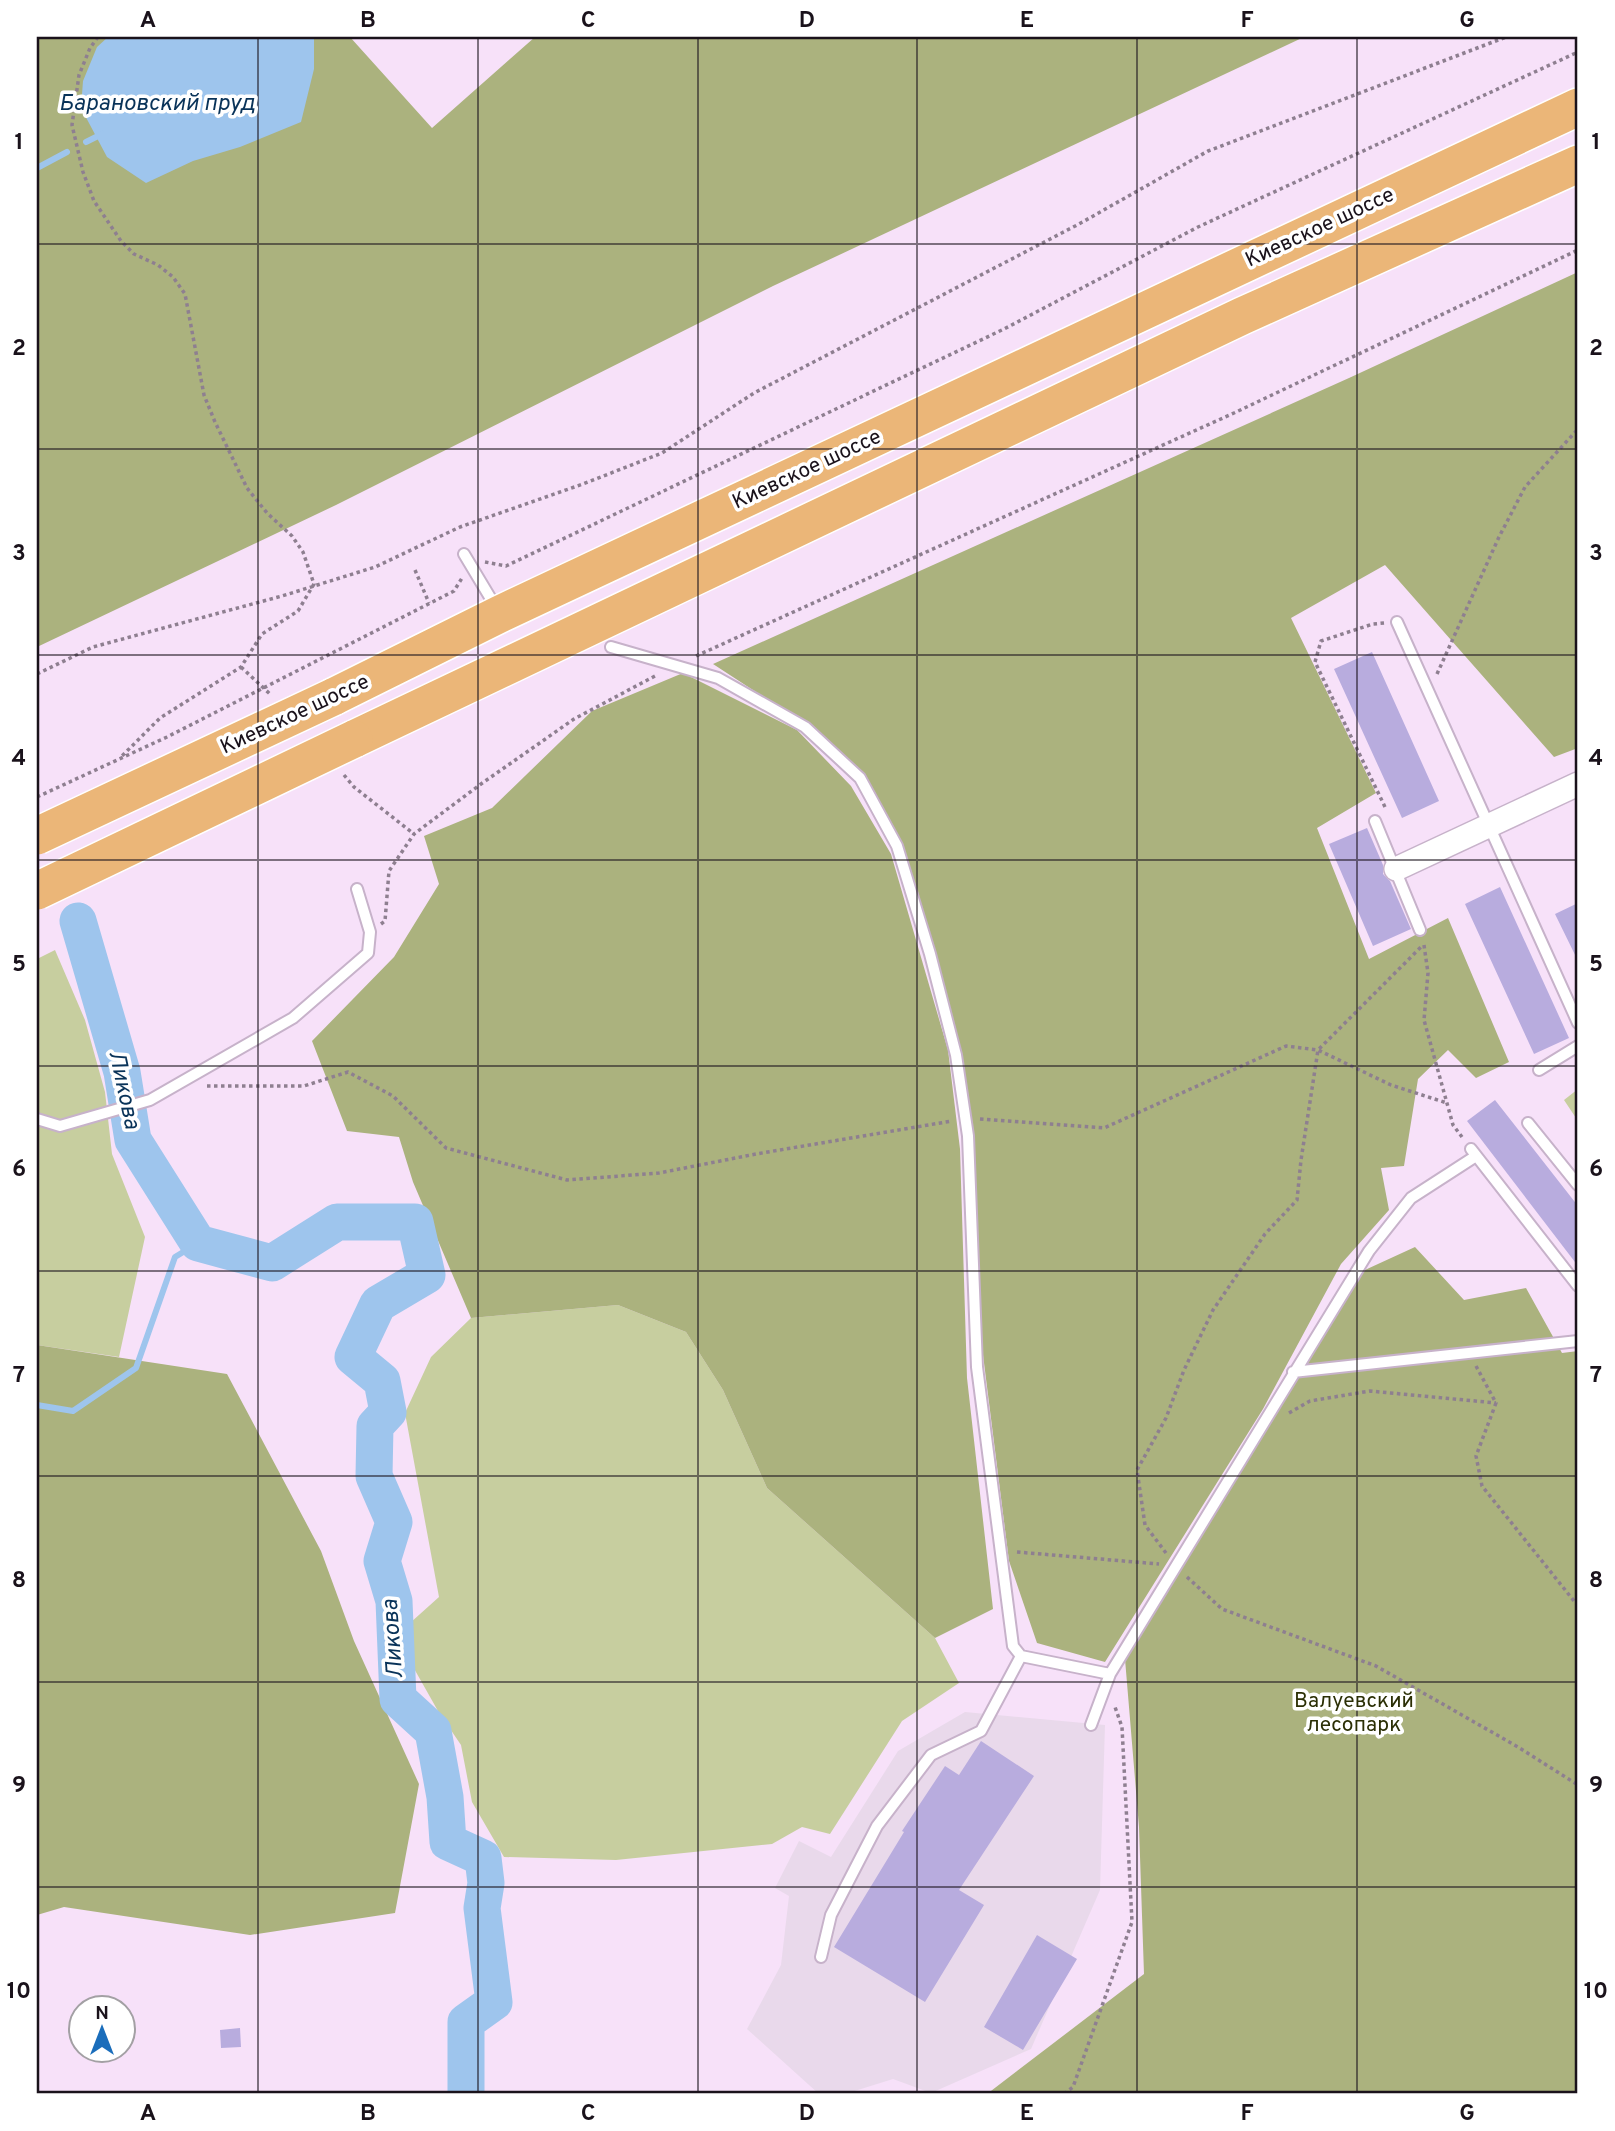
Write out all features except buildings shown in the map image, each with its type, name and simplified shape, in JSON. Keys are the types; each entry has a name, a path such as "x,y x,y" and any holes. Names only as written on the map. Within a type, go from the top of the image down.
{"highway":[{"name":"Киевское шоссе","path":"37,836 333,697 500,614 1578,107"},
{"path":"37,891 1242,316 1578,164"}],"street":[{"path":"1396,869 1578,784"}],"lane":[{"path":"464,554 500,614"},
{"path":"1397,622 1578,1023"},
{"path":"611,647 718,678 805,727 860,778 897,846 930,954 956,1055 968,1136 977,1367 1013,1646 1021,1656 1109,1680"},
{"path":"1376,824 1420,930"},
{"path":"37,1119 60,1126 150,1100 293,1018 368,953 370,932 357,889"},
{"path":"1539,1070 1578,1046"},
{"path":"1528,1123 1578,1185"},
{"path":"1091,1725 1109,1680 1175,1566 1369,1251 1411,1198 1474,1153 1578,1286"},
{"path":"1293,1372 1578,1341"},
{"path":"821,1957 831,1915 877,1826 931,1755 981,1731 1021,1656"}],"path":[{"path":"98,37 90,48 79,75 72,125 83,172 94,201 121,241 134,254 158,265 173,277 185,294 204,395 215,422 247,488 267,513 292,536 303,552 314,584 299,611 262,634 241,667 160,718 102,775"},
{"path":"37,674 57,662 93,647 282,596 375,567 460,527 662,453 754,393 1079,224 1208,151 1506,37"},
{"path":"37,797 454,592 462,577 472,568 485,562 506,566 1004,328 1198,227 1578,52"},
{"path":"370,932 385,921 389,871 414,834 574,719 674,666 1234,413 1578,250"},
{"path":"1429,692 1499,537 1525,487 1578,429"},
{"path":"415,570 429,604"},
{"path":"1376,824 1386,809 1315,662 1321,640 1373,624 1397,622"},
{"path":"1420,930 1428,973 1424,1020 1453,1125 1474,1153"},
{"path":"1424,944 1318,1050 1297,1200 1265,1234 1213,1310 1184,1370 1166,1418 1137,1469 1145,1525 1175,1566 1222,1609 1376,1666 1518,1747 1578,1785"},
{"path":"184,1080 191,1087 304,1086 348,1072 393,1096 446,1148 567,1180 659,1173 965,1118 1104,1128 1286,1046 1318,1050 1391,1085 1447,1103"},
{"path":"1469,1352 1496,1403 1476,1456 1482,1486 1578,1606"},
{"path":"1261,1428 1310,1401 1370,1391 1496,1403"},
{"path":"1002,1550 1175,1566"},
{"path":"1064,2094 1073,2087 1132,1923 1122,1727 1109,1680"}],"shaded area":[{"path":"965,1712 1105,1725 1100,1890 1031,2049 931,2093 893,2079 845,2094 819,2094 747,2029 781,1965 789,1896 775,1888 799,1841 831,1857 898,1751"}],"green space":[{"path":"37,37 350,37 432,128 535,37 1304,37 773,286 336,505 37,647"},
{"path":"1578,272 1578,748 1554,757 1385,565 1291,618 1376,793 1317,828 1369,959 1448,918 1509,1062 1476,1078 1448,1050 1418,1079 1404,1166 1381,1168 1389,1210 1341,1264 1263,1409 1105,1662 1037,1643 1009,1561 982,1347 973,1142 901,848 862,777 813,729 713,664"},
{"path":"683,673 797,730 851,786 891,854 948,1050 960,1149 967,1378 993,1609 935,1638 767,1488 723,1390 686,1332 618,1305 471,1318 413,1182 399,1137 347,1131 312,1041 394,957 439,884 424,836 492,808 592,711"},
{"path":"55,950 85,1020 105,1092 112,1154 145,1237 119,1357 37,1345 37,959"},
{"path":"1578,1089 1578,1121 1564,1100"},
{"name":"Валуевский лесопарк","path":"1415,1247 1464,1300 1526,1288 1562,1353 1578,1351 1578,2094 987,2094 1144,1974 1139,1827 1125,1659 1354,1275"},
{"path":"618,1305 686,1332 723,1390 767,1488 935,1638 959,1683 902,1721 830,1834 802,1827 772,1844 616,1860 504,1857 472,1802 461,1745 412,1665 410,1623 439,1597 405,1413 431,1357 471,1318"},
{"path":"37,1345 227,1374 321,1551 354,1641 419,1784 395,1913 250,1935 64,1907 37,1915"}],"water":[{"name":"Барановский пруд","path":"108,37 314,37 314,69 301,122 240,147 193,161 146,183 107,157 81,108 83,81 97,47"}],"waterway":[{"path":"86,142 102,134"},
{"path":"37,168 67,152"},
{"name":"Ликова","path":"78,921 122,1072 133,1140 198,1243 272,1263 337,1222 415,1222 427,1275 378,1304 353,1357 382,1381 388,1412 375,1426 374,1476 394,1522 382,1561 394,1601 398,1699 433,1731 445,1797 448,1842 483,1858 486,1883 482,1908 494,2002 466,2022 466,2094"},
{"path":"37,1405 73,1411 136,1368 175,1257 198,1243"}]}
